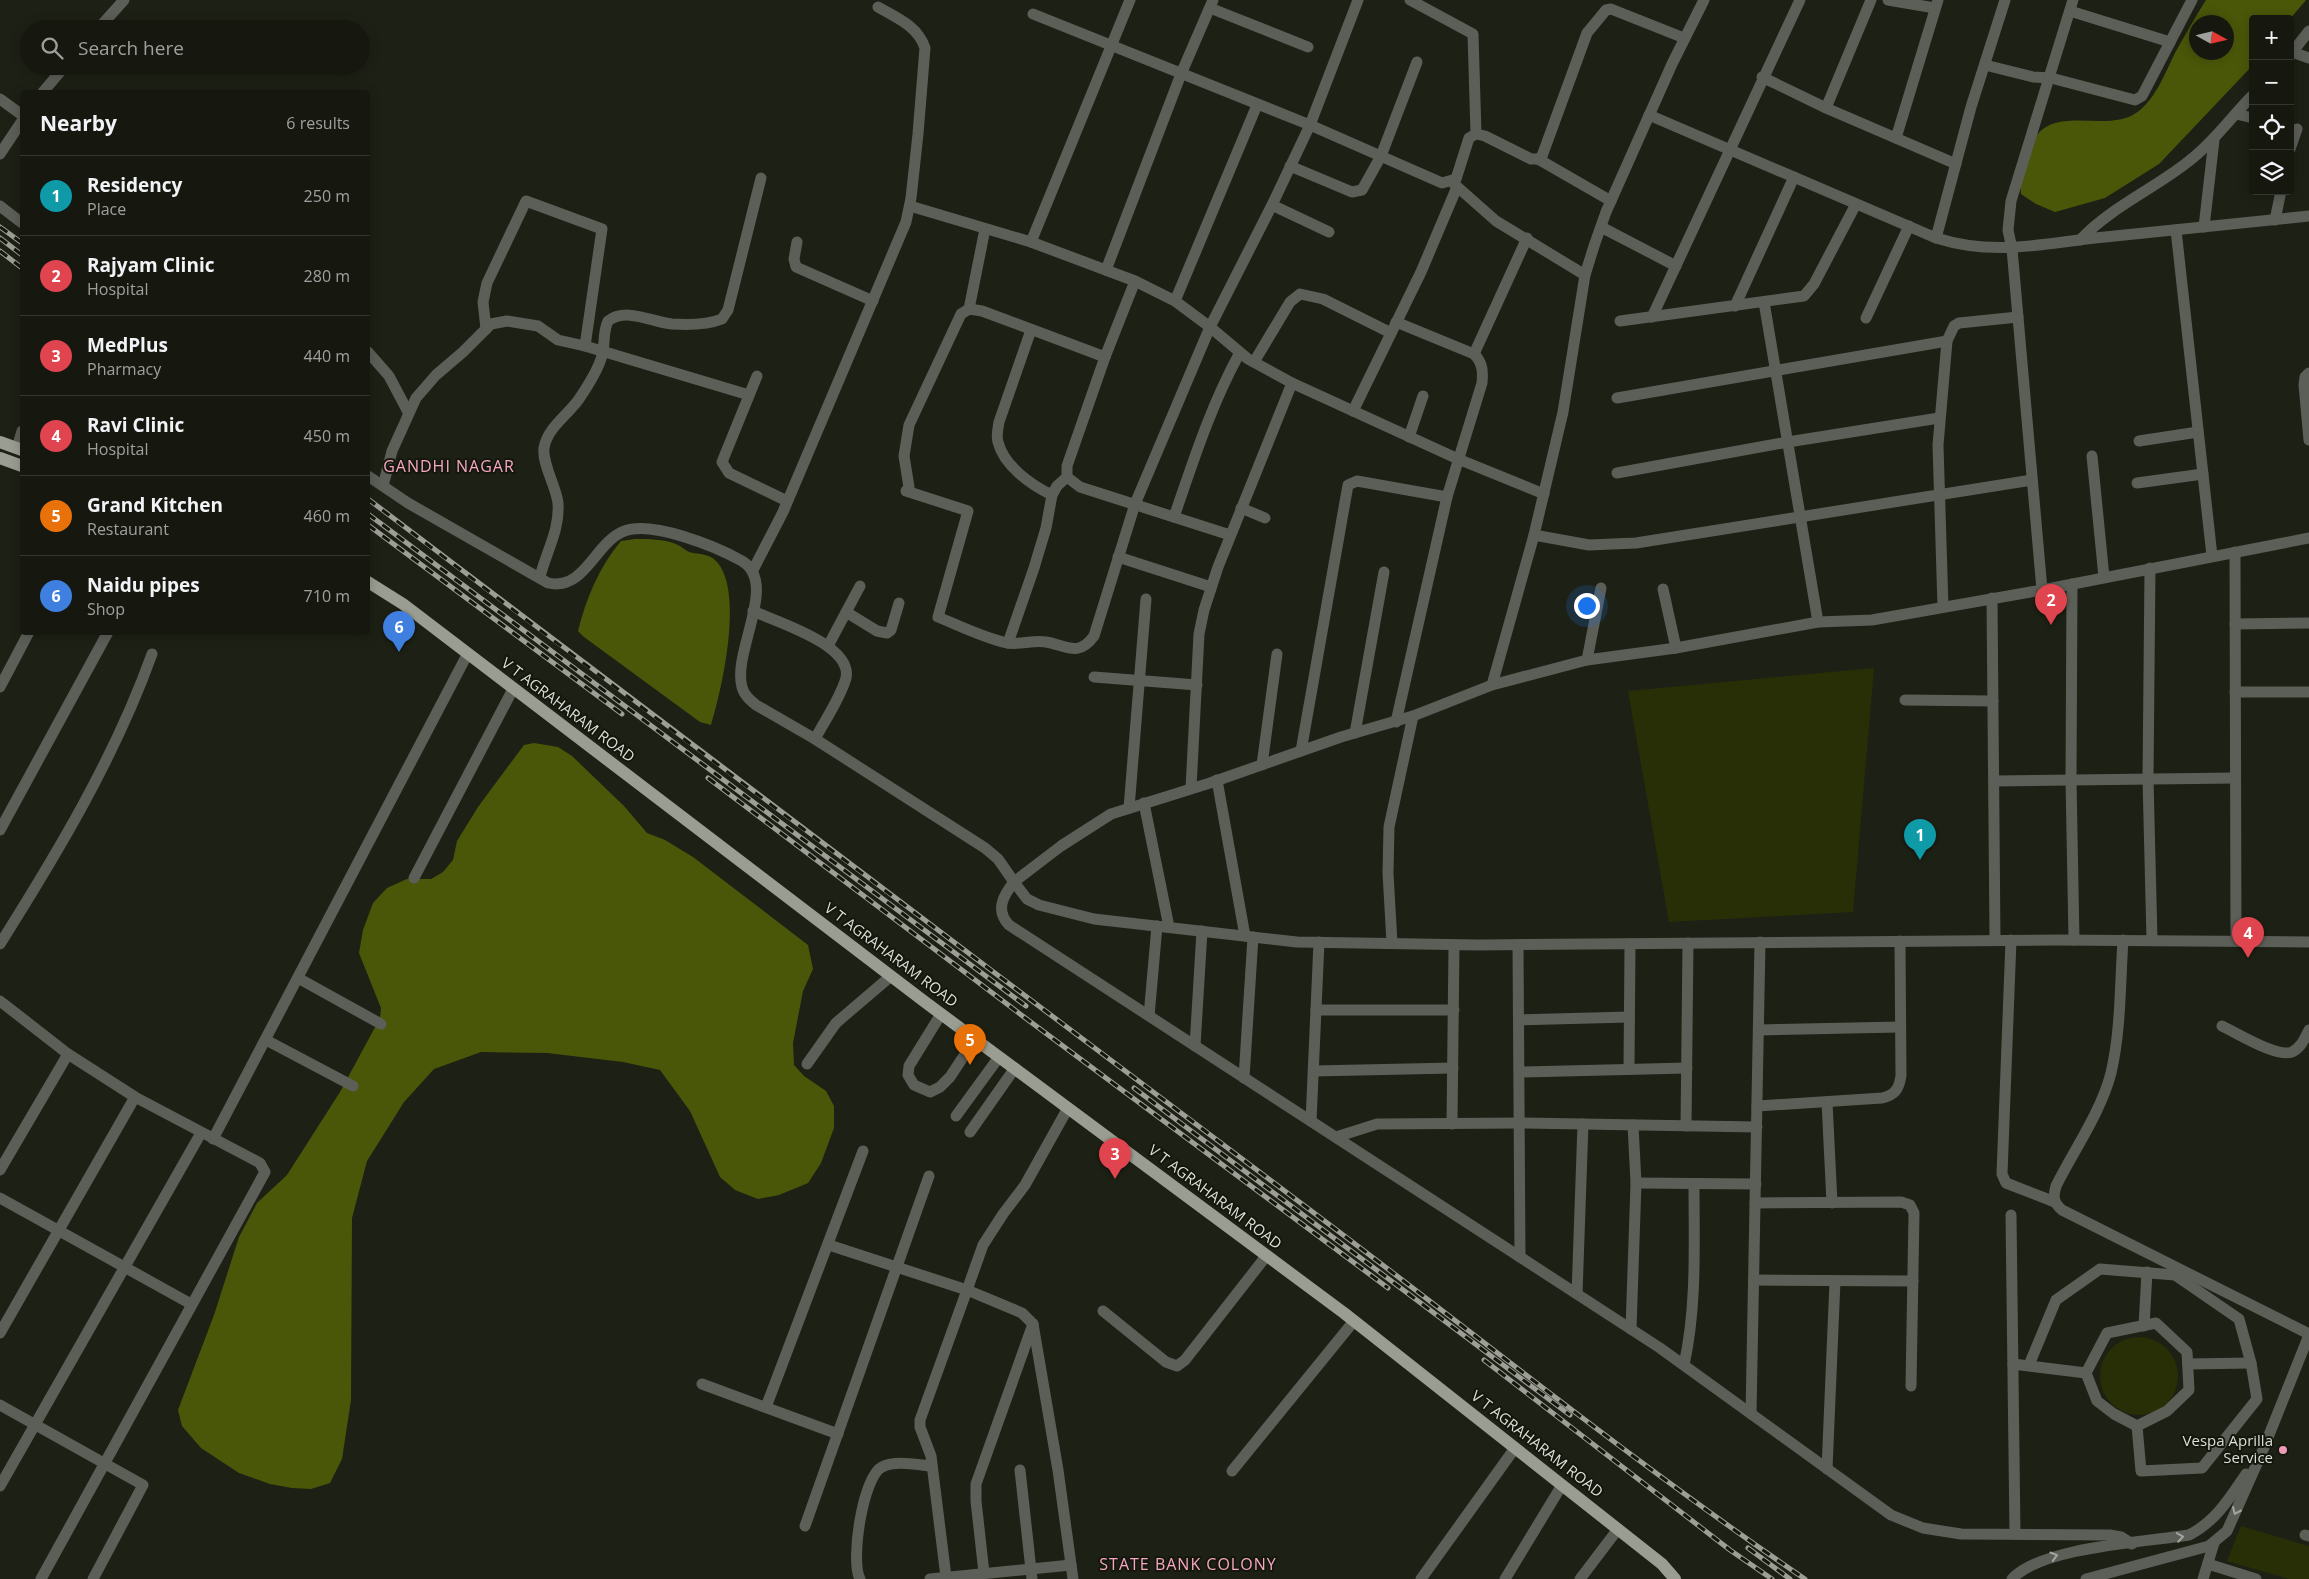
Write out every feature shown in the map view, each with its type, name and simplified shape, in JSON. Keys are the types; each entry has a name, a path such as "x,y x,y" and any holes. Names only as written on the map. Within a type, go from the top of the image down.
{"main road":[{"path":"0,442 20,449"},
{"path":"0,458 20,465"},
{"name":"V T AGRAHARAM ROAD","path":"370,583 403,604 467,655 891,976 1354,1321 1662,1564 1675,1579"}],"street":[{"path":"106,20 124,0"},
{"path":"1031,242 1130,0"},
{"path":"1105,357 982,311 969,310 961,314 909,426 904,456 909,487 906,491 968,511 938,617 1008,643 1047,642 1071,648 1086,645 1094,636 1135,504 1210,326 1272,205 1310,124 1358,0"},
{"path":"1410,0 1473,34 1476,134"},
{"path":"1492,685 1544,494 1572,365 1585,275 1611,201 1684,38 1704,0"},
{"path":"1652,317 1762,77 1800,0"},
{"path":"1826,108 1871,0"},
{"path":"1888,0 1936,4 1896,138"},
{"path":"1936,238 2005,0"},
{"path":"1985,65 2033,77 2051,78 2135,100 2142,96 2192,0"},
{"path":"1106,270 1181,74 1211,4 1308,47"},
{"path":"2042,590 2012,249 2008,230 2011,201 2051,78 2072,5 2170,42"},
{"path":"753,570 787,501 903,230 910,206 924,83 925,48 922,38 915,29 878,7"},
{"path":"1538,160 1544,152 1587,33 1603,13 1611,9 1684,38"},
{"path":"1033,14 1111,44 1257,105 1310,124 1436,181 1455,184 1496,221 1527,238 1585,275"},
{"path":"2294,49 2309,31"},
{"path":"2294,54 2309,58"},
{"path":"1290,166 1352,192 1357,192 1366,187 1381,156 1417,62"},
{"path":"45,90 57,75"},
{"path":"1762,77 1826,108 1956,164"},
{"path":"0,98 20,113"},
{"path":"2080,240 2096,222 2168,177 2214,140 2249,99"},
{"path":"1175,301 1257,105"},
{"path":"2236,114 2249,117"},
{"path":"1649,115 1936,238 1960,245 2012,249 2309,216"},
{"path":"0,154 20,124"},
{"path":"2294,128 2309,131"},
{"path":"1353,412 1421,272 1455,184 1469,138 1476,134 1485,136 1531,159 1538,160 1611,201"},
{"path":"2204,227 2214,140"},
{"path":"1735,306 1794,177"},
{"path":"540,577 555,535 558,517 554,485 545,461 544,448 556,426 581,397 603,352 604,331 608,321 613,317 623,315 671,324 700,324 722,319 728,310 761,178"},
{"path":"2274,220 2280,195"},
{"path":"486,329 483,302 487,283 526,201 602,229 585,346"},
{"path":"1620,322 1799,297 1808,293 1856,204"},
{"path":"1272,205 1329,232"},
{"path":"0,206 20,221"},
{"path":"910,206 1031,242 1135,281 1175,301 1210,326 1254,362 1292,382 1353,412 1458,459 1544,494"},
{"path":"1866,318 1908,226"},
{"path":"1601,227 1676,266"},
{"path":"969,310 985,229"},
{"path":"2176,230 2212,556"},
{"path":"1474,354 1527,238"},
{"path":"797,242 794,259 796,267 873,301"},
{"path":"1008,643 1046,528 1052,495 1057,486 1067,477 1067,466 1105,357 1135,281"},
{"path":"1254,362 1290,302 1300,294 1323,299 1391,333"},
{"path":"1764,302 1777,370 1818,622"},
{"path":"1943,607 1939,494 1939,418 1947,341 1954,326 1959,323 2018,317"},
{"path":"384,486 392,451 408,412 424,387 486,329 498,321 538,326 558,340 665,368 749,395"},
{"path":"1396,322 1474,354 1482,364 1482,384 1447,498 1396,722"},
{"path":"1032,330 999,422 997,438 1000,448 1023,479 1052,495"},
{"path":"1617,398 1947,341"},
{"path":"370,354 389,376 408,412"},
{"path":"1174,517 1207,420 1218,393 1238,356"},
{"path":"2309,373 2304,381 2309,440"},
{"path":"758,376 723,456 724,467 729,473 787,501"},
{"path":"1191,788 1200,634 1211,587 1240,508 1292,382"},
{"path":"1409,437 1423,396"},
{"path":"1617,473 1788,442 1939,418"},
{"path":"2139,442 2198,432"},
{"path":"2092,456 2104,577"},
{"path":"2137,483 2202,474"},
{"path":"370,477 555,584 568,582 578,576 609,540 624,531 643,529 679,534 742,561 753,570 756,577 757,592 742,664 741,685 745,694 756,705 815,739 985,848 998,859 1027,898 1039,905 1094,919 1319,942 1392,944 1518,945 1995,940 2309,942"},
{"path":"1067,477 1080,487 1230,536"},
{"path":"1534,535 1589,545 1636,543 2032,480"},
{"path":"1301,751 1348,485 1350,482 1357,481 1447,498"},
{"path":"1240,508 1265,518"},
{"path":"2132,1544 2110,1535 1961,1534 1923,1528 1890,1516 1684,1365 1631,1329 1008,924 1002,916 1002,898 1014,882 1078,835 1111,814 1355,733 1414,716 1492,685 1587,660 1676,648 1818,622 1872,620 2042,590 2309,538"},
{"path":"2235,552 2236,941"},
{"path":"1118,557 1211,587"},
{"path":"2150,568 2148,779 2152,940"},
{"path":"1355,733 1384,572"},
{"path":"2072,584 2071,780 2074,940"},
{"path":"828,646 860,586"},
{"path":"1587,660 1601,588"},
{"path":"1663,589 1676,648"},
{"path":"1992,598 1995,940"},
{"path":"1129,808 1146,599"},
{"path":"846,612 877,631 887,633 891,630 899,603"},
{"path":"753,611 828,646 839,654 844,662 846,676 815,739"},
{"path":"2235,624 2309,623"},
{"path":"0,687 27,635"},
{"path":"0,830 106,635"},
{"path":"0,944 56,855 91,789 132,705 152,654"},
{"path":"1262,765 1277,654"},
{"path":"213,1139 467,655"},
{"path":"1094,677 1197,685"},
{"path":"414,878 513,689"},
{"path":"2235,692 2309,692"},
{"path":"1905,700 1993,700"},
{"path":"1392,944 1388,864 1390,827 1414,716"},
{"path":"1994,781 2236,778"},
{"path":"1217,780 1249,936 1244,1078"},
{"path":"1144,803 1163,927 1149,1016"},
{"path":"1195,1046 1202,931"},
{"path":"2011,940 2002,1174 2006,1183 2055,1202 2062,1210 2309,1334 2263,1450 2227,1531 2214,1542 2172,1556 2086,1579"},
{"path":"2055,1202 2056,1186 2098,1106 2110,1074 2115,1048 2123,940"},
{"path":"1757,1106 1882,1098 1895,1093 1899,1087 1901,1076 1900,941"},
{"path":"1311,1121 1319,942"},
{"path":"1751,1414 1760,942"},
{"path":"1686,1126 1688,943"},
{"path":"1629,1069 1630,944"},
{"path":"1452,1124 1454,945"},
{"path":"1518,945 1521,1123 1520,1257"},
{"path":"807,1064 836,1023 891,976"},
{"path":"298,978 381,1024"},
{"path":"2,1007 68,1054 135,1097 260,1163 264,1172 41,1579"},
{"path":"1316,1010 1454,1010"},
{"path":"942,1014 909,1066 908,1075 914,1085 930,1092 940,1088 975,1039"},
{"path":"1519,1020 1629,1017"},
{"path":"2222,1026 2284,1053 2293,1052 2301,1045 2309,1030"},
{"path":"1759,1030 1900,1027"},
{"path":"266,1040 353,1086"},
{"path":"0,1170 68,1054"},
{"path":"956,1116 1000,1057"},
{"path":"970,1132 1015,1068"},
{"path":"1314,1071 1453,1068"},
{"path":"1520,1072 1687,1068"},
{"path":"0,1333 135,1097"},
{"path":"1827,1102 1832,1203"},
{"path":"946,1577 931,1456 920,1427 920,1420 984,1245 1043,1156 1068,1108"},
{"path":"1336,1137 1377,1124 1521,1123 1757,1127"},
{"path":"1577,1294 1583,1124"},
{"path":"1631,1329 1636,1183 1633,1125"},
{"path":"0,1486 202,1133"},
{"path":"766,1407 829,1245 863,1151"},
{"path":"806,1526 929,1176"},
{"path":"1636,1183 1756,1184"},
{"path":"1684,1365 1692,1328 1694,1184"},
{"path":"0,1198 124,1269 191,1304"},
{"path":"1755,1203 1901,1202 1910,1205 1914,1213 1911,1386"},
{"path":"2011,1215 2015,1534"},
{"path":"829,1245 967,1290 1022,1313 1033,1324 1056,1460 1073,1579"},
{"path":"1103,1311 1166,1362 1178,1366 1185,1360 1267,1256"},
{"path":"2028,1365 2056,1300 2100,1269 2175,1275 2239,1319 2251,1363 2257,1399 2202,1468 2141,1471 2138,1426"},
{"path":"2144,1326 2148,1272"},
{"path":"1754,1280 1913,1281"},
{"path":"1827,1469 1835,1280"},
{"path":"1232,1471 1354,1321"},
{"path":"2156,1323 2187,1352 2189,1390 2167,1411 2138,1426 2114,1414 2097,1401 2086,1373 2107,1333 2156,1323"},
{"path":"984,1573 976,1501 976,1484 1033,1324"},
{"path":"2188,1364 2251,1363"},
{"path":"2013,1364 2086,1373"},
{"path":"702,1384 838,1434"},
{"path":"0,1405 143,1485 93,1579"},
{"path":"1421,1579 1515,1448"},
{"path":"2012,1579 2038,1561 2073,1551 2189,1535 2206,1527 2225,1505 2263,1450"},
{"path":"860,1579 856,1549 865,1497 875,1472 882,1467 894,1464 932,1466"},
{"path":"1020,1470 1032,1574"},
{"path":"1505,1579 1562,1485"},
{"path":"1580,1579 1618,1529"},
{"path":"2203,1579 2214,1542"},
{"path":"2208,1564 2256,1579"},
{"path":"930,1579 984,1573 1032,1574 1071,1565"}],"shaded area":[{"path":"2206,0 2306,0 2293,15 2249,15 2249,69 2159,164 2105,198 2055,212 2036,204 2021,194 2023,169 2027,154 2036,136 2048,126 2062,122 2077,120 2109,121 2125,118 2139,111 2156,91 2189,29 2189,60 2234,60 2234,15 2197,15"},
{"path":"635,539 666,541 678,545 689,552 708,556 717,562 725,576 729,595 728,642 725,666 711,725 700,722 578,631 589,595 606,562 621,541"},
{"path":"1874,668 1853,912 1669,922 1628,691"},
{"path":"534,743 558,747 572,756 624,806 647,833 665,840 693,857 808,945 813,969 803,991 793,1043 794,1065 804,1076 826,1091 834,1106 834,1128 821,1163 808,1183 779,1195 758,1199 735,1190 720,1177 690,1111 660,1070 623,1062 547,1053 481,1052 434,1069 404,1102 367,1161 352,1218 351,1400 342,1459 330,1483 311,1489 270,1484 239,1473 201,1448 182,1426 178,1410 214,1315 239,1237 257,1203 287,1175 340,1092 380,1018 381,1008 359,953 363,930 373,903 387,888 407,879 431,879 443,872 453,860 457,841 478,807 524,745"},
{"path":"2139,1337 2154,1340 2166,1349 2175,1361 2178,1376 2175,1391 2166,1403 2154,1412 2139,1415 2124,1412 2112,1403 2103,1391 2100,1376 2103,1361 2112,1349 2124,1340"},
{"path":"2241,1526 2309,1546 2309,1579 2289,1579 2227,1561"}],"railway":[{"path":"0,227 20,242"},
{"path":"0,238 20,253"},
{"path":"0,251 20,266"},
{"path":"370,501 1613,1441 1805,1579"},
{"path":"370,515 1026,1006"},
{"path":"370,526 622,714"},
{"path":"708,778 1020,1014 1388,1288"},
{"path":"1134,1088 1570,1415"},
{"path":"1484,1360 1730,1550 1772,1579"},
{"path":"1748,1548 1790,1579"}],"place":[{"name":"Rajyam Clinic","path":"2051,625"},
{"name":"Naidu pipes","path":"399,652"},
{"name":"Residency","path":"1920,860"},
{"name":"Ravi Clinic","path":"2248,958"},
{"name":"Grand Kitchen","path":"970,1065"},
{"name":"MedPlus","path":"1115,1179"},
{"name":"Vespa Aprilla Service","path":"2283,1450"}],"district":[{"name":"GANDHI NAGAR","path":"449,466"},
{"name":"STATE BANK COLONY","path":"1188,1564"}]}
